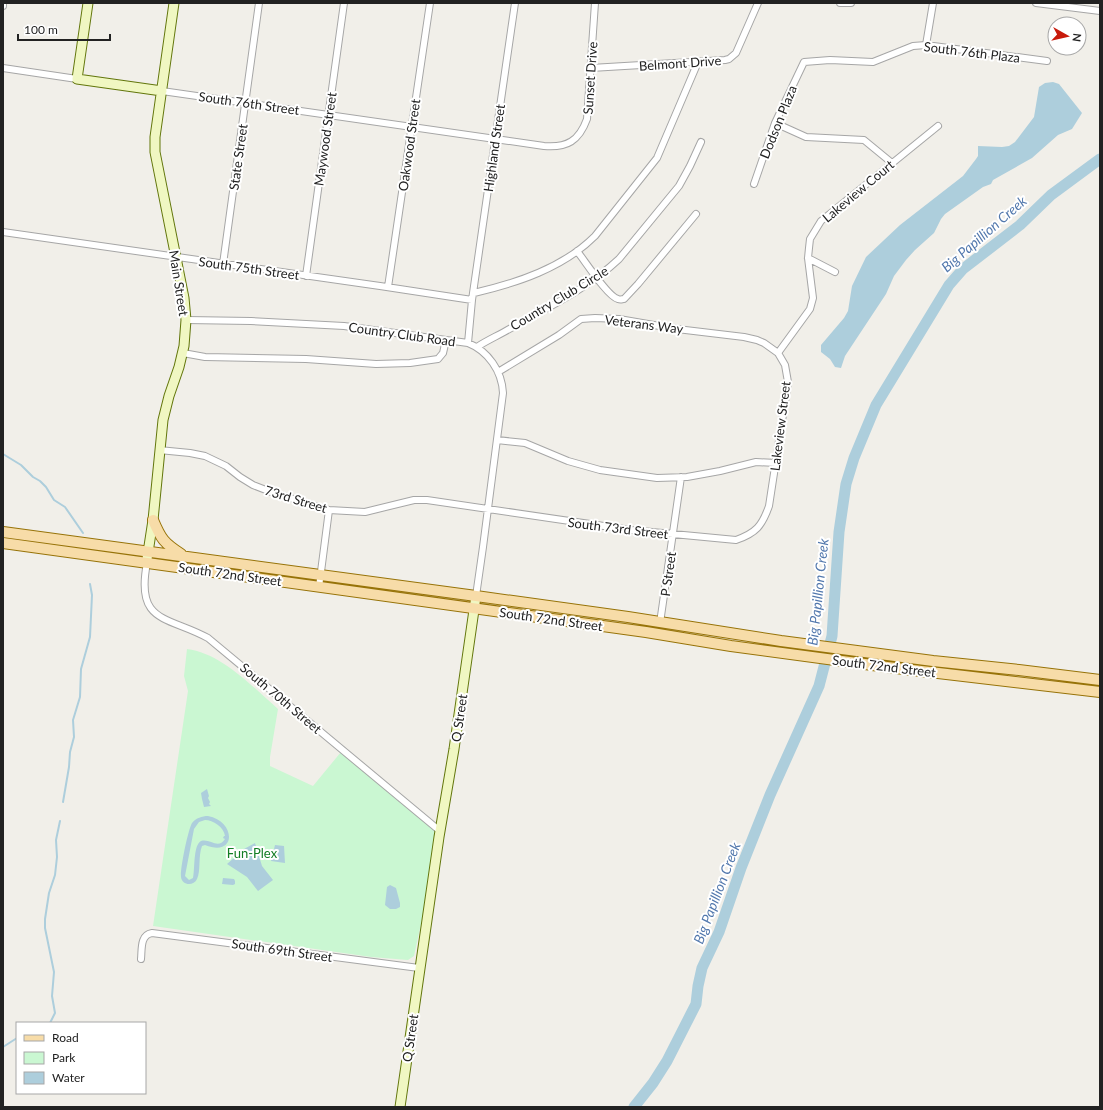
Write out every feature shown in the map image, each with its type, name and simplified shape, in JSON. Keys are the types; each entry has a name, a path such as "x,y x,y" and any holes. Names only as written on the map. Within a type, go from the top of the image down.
{"main road":[{"path":"77,79 88,3"},
{"name":"Main Street","path":"147,563 165,408 183,353 186,338 184,298 155,152 155,137 174,3"},
{"name":"South 76th Street","path":"77,79 162,91"},
{"path":"153,520 163,540 168,546 185,556"},
{"name":"South 72nd Street","path":"3,532 476,596 857,651 1100,680"},
{"name":"South 72nd Street","path":"3,543 606,626 797,655 1100,692"},
{"name":"Q Street","path":"400,1107 476,596"},
{"path":"606,626 618,622 654,626 660,623"}],"street":[{"name":"State Street","path":"223,264 259,3"},
{"name":"Maywood Street","path":"306,276 344,3"},
{"name":"Oakwood Street","path":"388,287 430,3"},
{"name":"Highland Street","path":"474,293 515,3"},
{"name":"Sunset Drive","path":"495,138 555,147 575,139 584,128 587,119 595,3"},
{"name":"Belmont Drive","path":"591,68 725,60 736,53 758,3"},
{"path":"840,3 851,3"},
{"path":"926,45 933,3"},
{"path":"1036,3 1100,11"},
{"name":"South 76th Plaza","path":"804,62 830,60 872,62 914,46 926,45 1047,61"},
{"path":"474,293 528,277 577,251 595,236 657,158 678,112 698,62"},
{"name":"Dodson Plaza","path":"754,184 775,123 804,62"},
{"name":"South 76th Street","path":"3,68 77,79"},
{"name":"South 76th Street","path":"162,91 495,138"},
{"path":"775,123 806,137 864,140 892,162"},
{"name":"Lakeview Court","path":"778,353 810,309 813,298 808,258 810,239 821,221 938,126"},
{"name":"Country Club Circle","path":"477,347 597,278 619,260 679,186 701,142"},
{"path":"577,251 597,278 614,297 617,299 624,299 696,214"},
{"name":"South 75th Street","path":"3,232 472,300"},
{"path":"808,258 835,272"},
{"name":"Country Club Road","path":"186,320 251,321 344,326 468,343 474,293"},
{"name":"Veterans Way","path":"498,372 559,335 581,319 595,318 619,319 677,329 744,337 764,343 778,353"},
{"path":"183,353 205,357 392,364 438,359 443,353 446,340"},
{"name":"Q Street","path":"468,343 484,352 498,372 503,393 476,596"},
{"name":"Lakeview Street","path":"748,536 756,530 765,519 769,506 788,382 785,365 778,353"},
{"path":"497,440 525,443 568,461 600,470 657,478 681,477 720,471 756,462 776,463"},
{"name":"73rd Street","path":"159,450 206,456 226,466 253,485 329,510 365,512 414,500 427,500 488,509"},
{"name":"P Street","path":"660,623 681,477"},
{"name":"South 73rd Street","path":"488,509 564,521 674,534 736,540 748,536"},
{"path":"319,587 329,510"},
{"name":"South 70th Street","path":"147,563 144,591 154,612 163,619 208,638 440,831"},
{"name":"South 69th Street","path":"141,959 143,940 146,936 152,933 420,968"}],"green space":[{"name":"Fun-Plex","path":"187,649 200,652 224,664 247,681 278,709 270,757 270,766 313,786 341,752 435,830 426,901 414,956 408,960 371,957 153,926 188,691 184,676"}],"water":[{"path":"1053,82 1059,84 1082,113 1072,129 1058,135 1032,158 993,180 991,184 983,187 945,214 934,233 915,250 894,276 886,294 845,356 841,368 835,367 830,359 821,352 821,345 844,318 848,311 852,286 866,257 900,225 963,176 978,156 978,146 1002,147 1009,146 1015,142 1034,117 1039,87 1045,83"},
{"path":"207,789 210,802 209,804 211,806 204,807 201,793"},
{"path":"206,816 217,819 224,824 228,831 229,837 227,843 223,847 215,848 205,845 202,846 197,879 193,883 188,884 182,880 181,873 188,833 194,821","holes":["208,820 215,823 223,830 225,836 223,838 225,839 220,844 208,841 201,841 198,843 195,852 193,878 189,880 185,876 194,829 199,822"]},
{"path":"255,843 262,866 273,880 258,891 247,877 227,864 244,849"},
{"path":"275,845 284,846 285,863 271,861"},
{"path":"223,878 234,879 235,884 222,884"},
{"path":"390,885 396,888 400,903 400,907 396,909 390,909 385,905 387,887"}],"waterway":[{"name":"Big Papillion Creek","path":"634,1107 653,1083 667,1061 696,1004 702,968 719,932 741,868 770,795 819,686 832,636 839,532 846,484 854,458 876,405 949,285 963,269 1020,225 1051,195 1100,159"},
{"path":"3,454 21,465 33,477 40,481 46,487 54,500 65,507 83,533"},
{"path":"63,802 70,752 74,737 73,720 80,697 81,669 90,637 92,595 90,584"},
{"path":"50,1022 55,1013 52,996 54,972 45,928 45,919 49,893 55,875 57,857 56,840 60,821"},
{"path":"3,1047 16,1039"}]}
